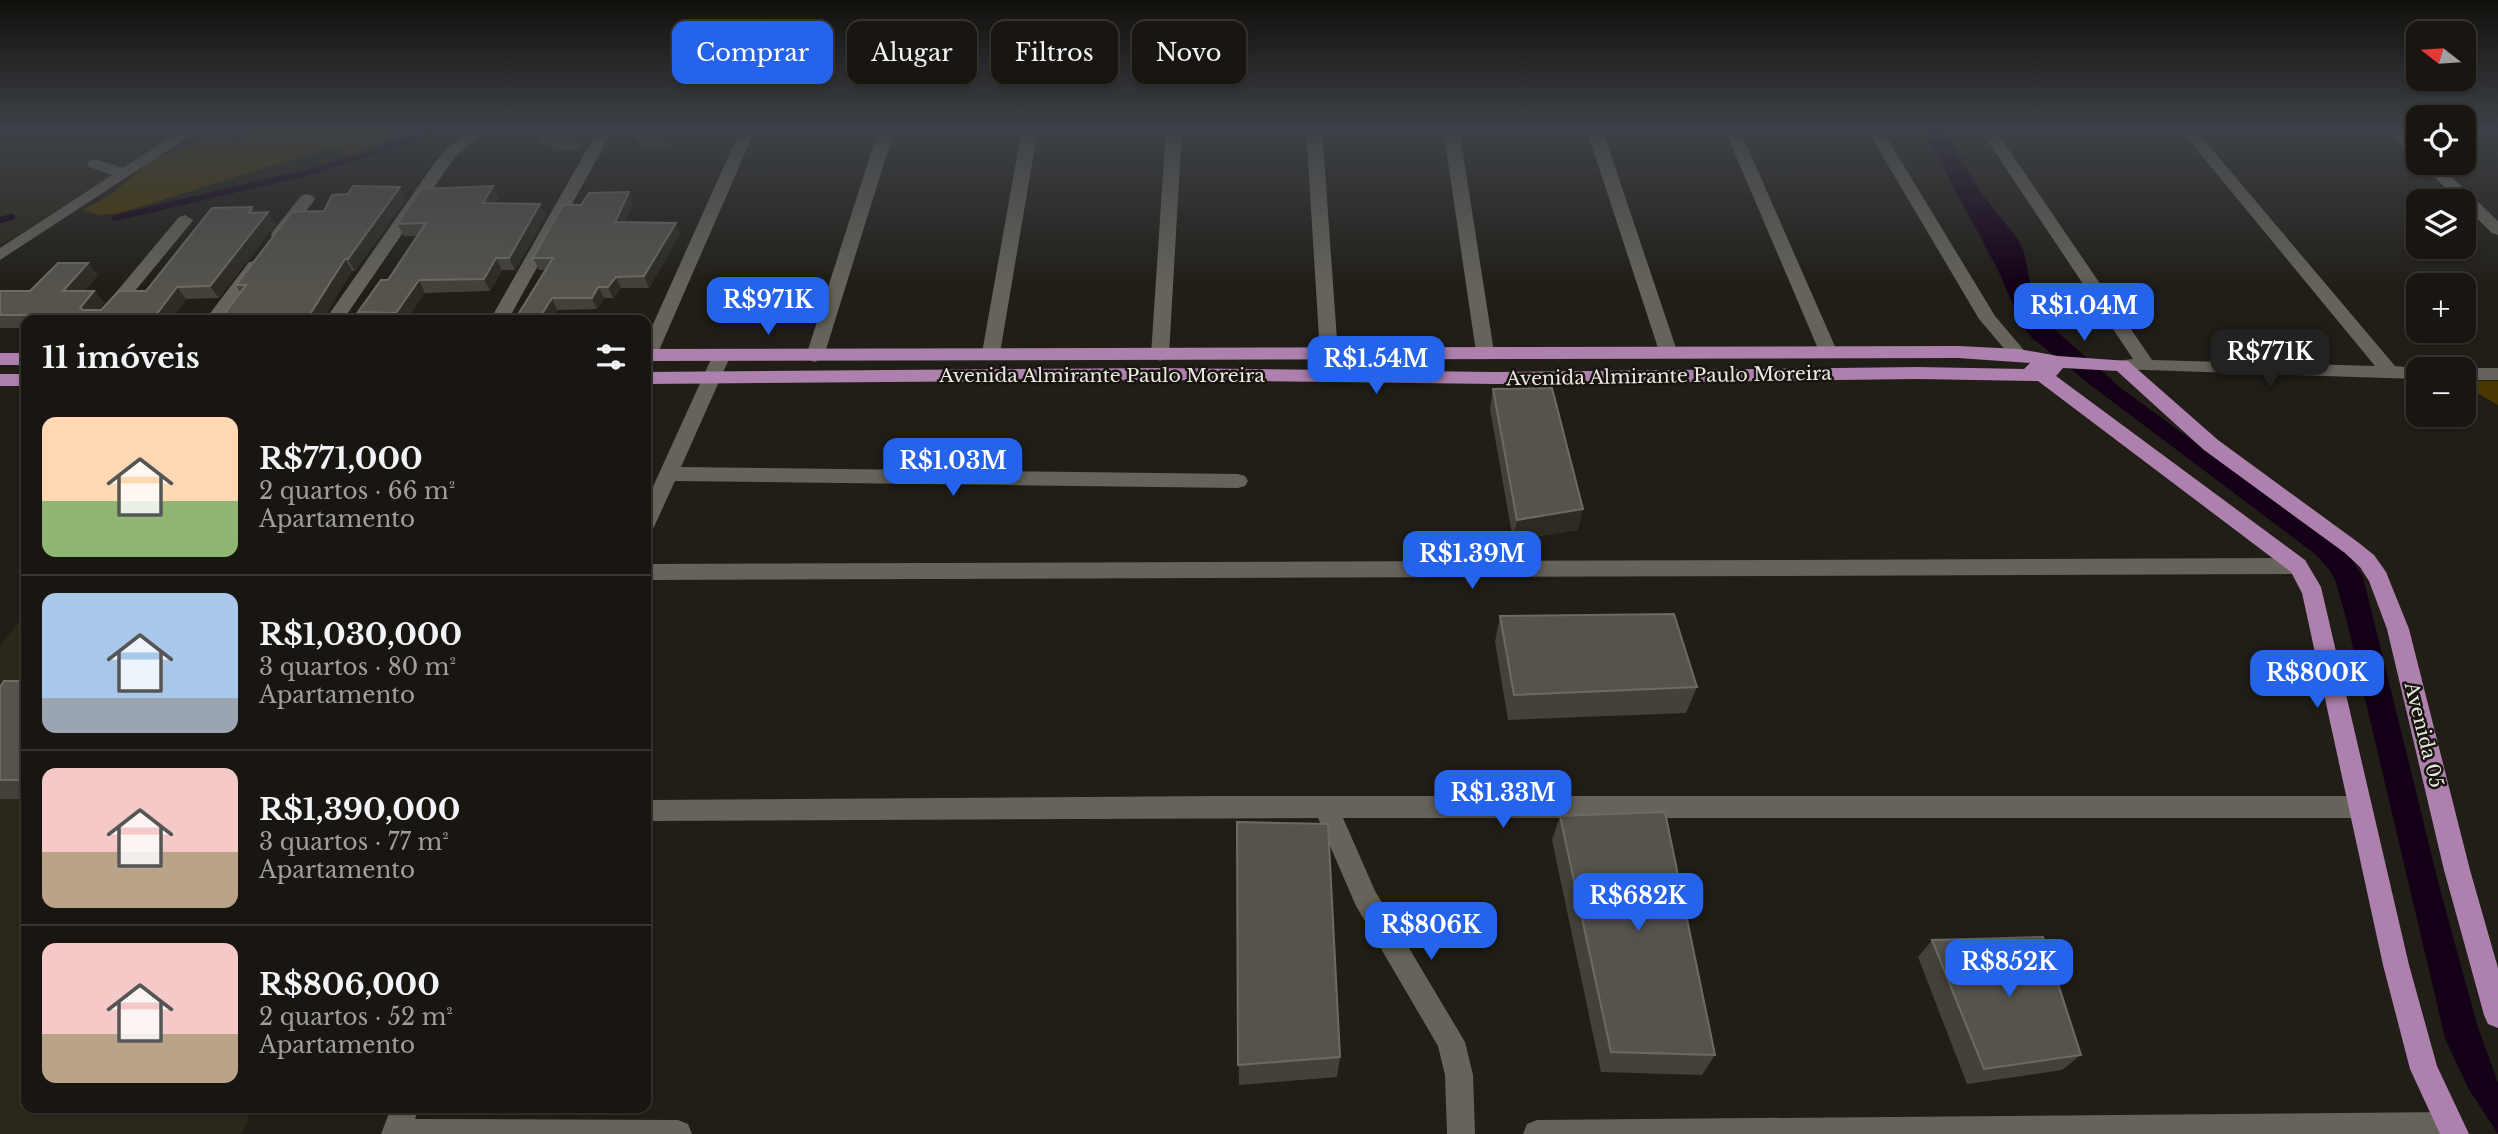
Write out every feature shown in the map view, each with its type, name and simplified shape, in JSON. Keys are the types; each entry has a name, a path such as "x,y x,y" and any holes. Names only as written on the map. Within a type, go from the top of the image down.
{"main road":[{"name":"Avenida Almirante Paulo Moreira","path":"651,355 721,357 991,353 1160,355 1668,351 2019,355"},
{"path":"2019,355 2054,366 2298,566 2313,593 2359,807 2424,1069 2452,1130"},
{"path":"0,359 21,359"},
{"name":"Avenida Almirante Paulo Moreira","path":"651,377 1159,374 1496,378 1917,373 2113,364"},
{"name":"Avenida 05","path":"2113,364 2211,445 2352,548 2367,561 2379,578 2398,629 2458,870 2498,1015"},
{"path":"0,380 21,380"}],"street":[{"path":"0,255 68,213 112,181"},
{"path":"337,315 430,181"},
{"path":"502,315 577,181"},
{"path":"651,346 724,181"},
{"path":"815,356 870,181"},
{"path":"991,353 1021,181"},
{"path":"1160,355 1171,181"},
{"path":"1318,181 1329,354"},
{"path":"1459,181 1485,352"},
{"path":"1612,181 1668,351"},
{"path":"1754,181 1828,351"},
{"path":"1905,181 1988,319 2019,355"},
{"path":"2022,181 2146,365"},
{"path":"2230,181 2390,373"},
{"path":"2447,181 2498,230"},
{"path":"218,315 307,199"},
{"path":"106,315 186,220"},
{"path":"651,513 721,357"},
{"name":"Avenida Almirante Paulo Moreira","path":"2113,364 2406,373"},
{"path":"2476,374 2498,374"},
{"path":"668,474 1238,481"},
{"path":"651,572 2298,566"},
{"path":"651,811 1220,807 2359,807"},
{"path":"1327,809 1365,898 1451,1042 1459,1075 1461,1134"},
{"path":"403,1113 395,1134 677,1134"},
{"path":"1537,1134 2452,1130"}],"shaded area":[{"path":"0,181 103,181 0,246"},
{"path":"127,181 223,181 120,213 99,215 82,210 110,195"},
{"path":"1950,181 1973,181 2018,239 2024,253 2035,305 2046,322 2122,389 2350,556 2363,577 2441,893 2477,1024 2498,1083 2498,1134 2468,1088 2445,1038 2346,618 2329,569 2315,554 2031,337 2021,323 1998,270"},
{"path":"2476,381 2498,381 2498,405 2476,393"},
{"path":"21,619 21,1113 251,1113 241,1134 0,1134 0,646"}],"building":[{"path":"353,186 400,187 348,259 345,259 310,315 224,315 246,285 236,285 292,212 324,211 332,195 348,194"},
{"path":"493,186 483,203 540,204 509,258 496,258 484,279 419,280 396,313 358,312 381,280 388,280 426,223 397,224 421,189"},
{"path":"629,192 615,222 676,223 644,276 616,277 608,287 598,287 592,298 552,298 541,315 518,315 553,258 533,258 563,205 581,205 589,193"},
{"path":"252,207 249,213 268,212 210,286 177,287 156,315 0,315 0,291 30,291 58,263 88,263 63,291 94,291 80,308 83,310 101,310 119,291 146,291 212,208"},
{"path":"1552,388 1583,509 1517,520 1493,389"},
{"path":"1674,614 1697,687 1514,695 1500,616"},
{"path":"4,681 21,681 21,780 0,780 0,687"},
{"path":"1665,812 1715,1055 1611,1052 1560,816"},
{"path":"1237,822 1328,824 1340,1057 1238,1065"},
{"path":"2043,937 2081,1055 1984,1069 1932,940"}],"waterway":[{"path":"115,218 272,181"},
{"path":"0,220 12,217"}]}
